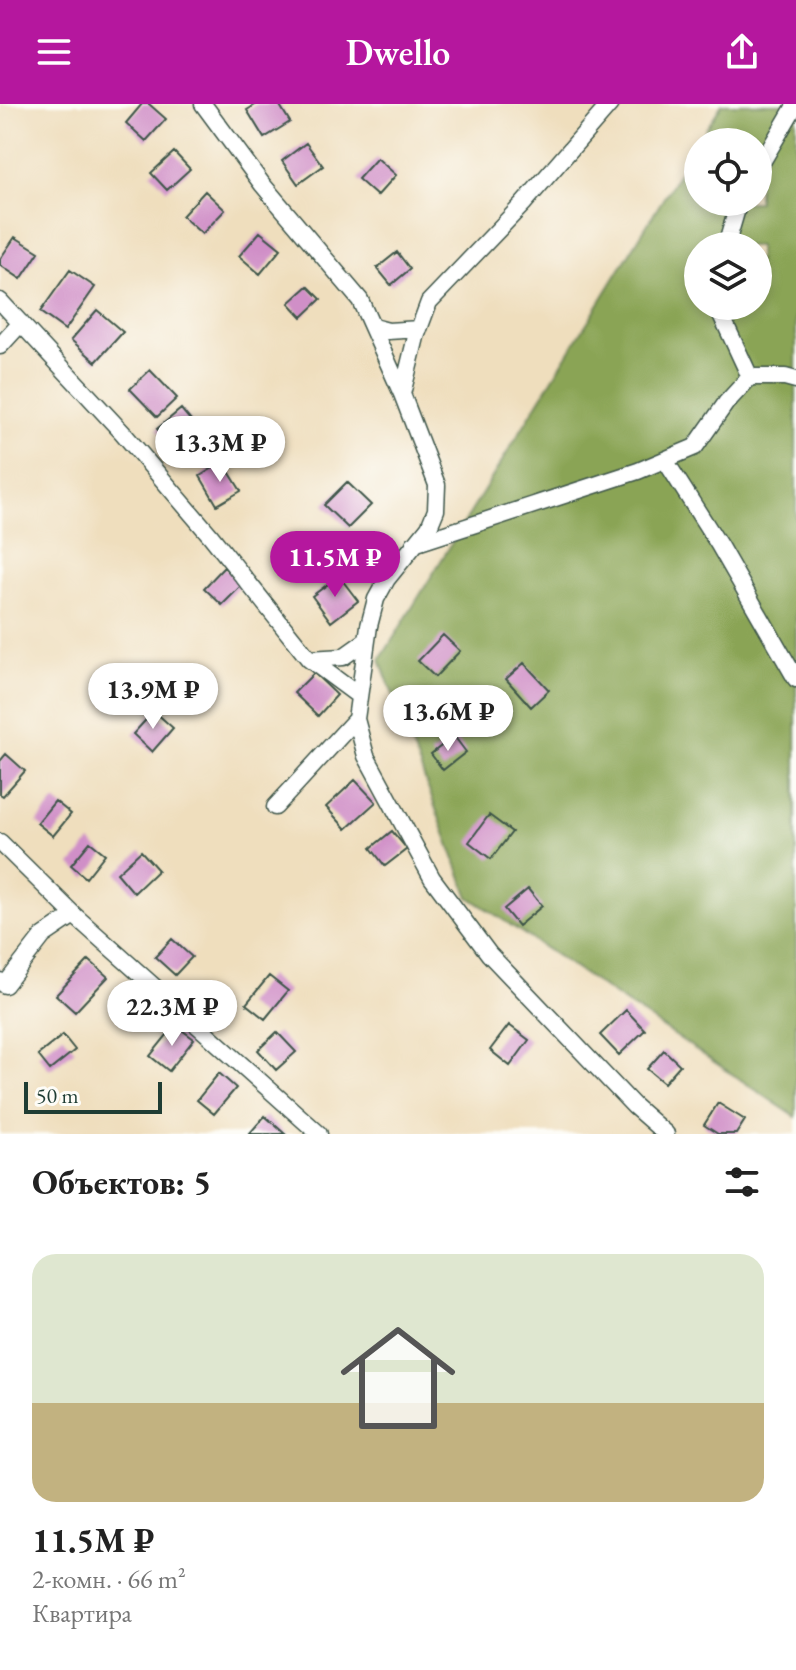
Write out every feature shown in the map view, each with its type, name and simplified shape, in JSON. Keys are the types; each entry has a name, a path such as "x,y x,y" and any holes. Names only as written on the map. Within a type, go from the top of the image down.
{"street":[{"path":"203,104 262,184 360,300 402,394 437,485 436,510 429,527 387,579 376,599 356,719 366,756 432,878 489,954 634,1106 666,1134"},
{"path":"402,394 429,302 523,204 610,104"},
{"path":"772,145 796,104"},
{"path":"0,301 132,443 309,659 359,696"},
{"path":"724,320 750,377"},
{"path":"0,346 21,323"},
{"path":"373,327 388,331 419,329"},
{"path":"414,545 665,460 695,447 726,403 750,377 796,380"},
{"path":"665,460 719,545 796,679"},
{"path":"309,659 343,657 367,640"},
{"path":"275,807 356,719"},
{"path":"0,842 74,915 319,1134"},
{"path":"2,986 43,936 74,915"}],"green space":[{"path":"722,104 796,104 796,1117 469,897 380,660 684,165 684,216 772,216 772,128 707,128"}],"building":[{"path":"142,104 149,104 166,119 146,141 126,123"},
{"path":"257,104 279,104 290,122 264,138 247,110"},
{"path":"306,143 323,166 298,184 282,161"},
{"path":"174,152 190,169 167,190 151,173"},
{"path":"377,158 396,175 377,196 358,179"},
{"path":"205,191 225,210 202,234 182,216"},
{"path":"260,232 281,249 260,274 239,256"},
{"path":"15,237 39,252 21,279 0,265 0,259"},
{"path":"397,252 410,269 391,285 377,268"},
{"path":"70,270 95,287 65,330 40,312"},
{"path":"308,286 321,299 302,317 289,303"},
{"path":"97,310 123,332 96,362 71,340"},
{"path":"150,370 177,398 157,417 130,389"},
{"path":"181,409 206,439 182,459 157,429"},
{"path":"223,462 241,491 217,505 200,476"},
{"path":"347,482 371,505 348,528 324,505"},
{"path":"224,567 242,585 222,605 204,588"},
{"path":"339,576 358,601 331,622 312,596"},
{"path":"443,635 460,651 435,677 418,661"},
{"path":"524,663 549,690 531,707 506,679"},
{"path":"314,673 337,695 318,716 294,693"},
{"path":"154,711 173,728 152,752 133,734"},
{"path":"454,736 466,752 443,770 431,754"},
{"path":"6,754 25,771 3,796 0,794 0,761"},
{"path":"355,780 376,802 346,829 326,807"},
{"path":"55,801 71,814 53,836 37,823"},
{"path":"489,815 512,832 491,859 469,842"},
{"path":"392,831 407,849 385,866 371,848"},
{"path":"90,842 105,854 86,878 71,865"},
{"path":"141,851 158,870 134,893 117,873"},
{"path":"528,889 542,906 518,926 504,909"},
{"path":"172,939 192,957 175,975 155,957"},
{"path":"89,960 108,977 75,1012 56,995"},
{"path":"269,976 288,991 265,1019 246,1004"},
{"path":"626,1010 645,1030 619,1055 600,1035"},
{"path":"175,1025 194,1039 169,1071 150,1056"},
{"path":"509,1025 529,1040 510,1066 490,1050"},
{"path":"277,1032 296,1052 276,1070 258,1050"},
{"path":"63,1035 75,1050 50,1070 38,1055"},
{"path":"664,1050 680,1065 664,1083 647,1069"},
{"path":"219,1073 236,1088 214,1114 197,1100"},
{"path":"718,1103 745,1120 736,1134 718,1134 704,1125"},
{"path":"265,1116 285,1134 249,1134"}]}
